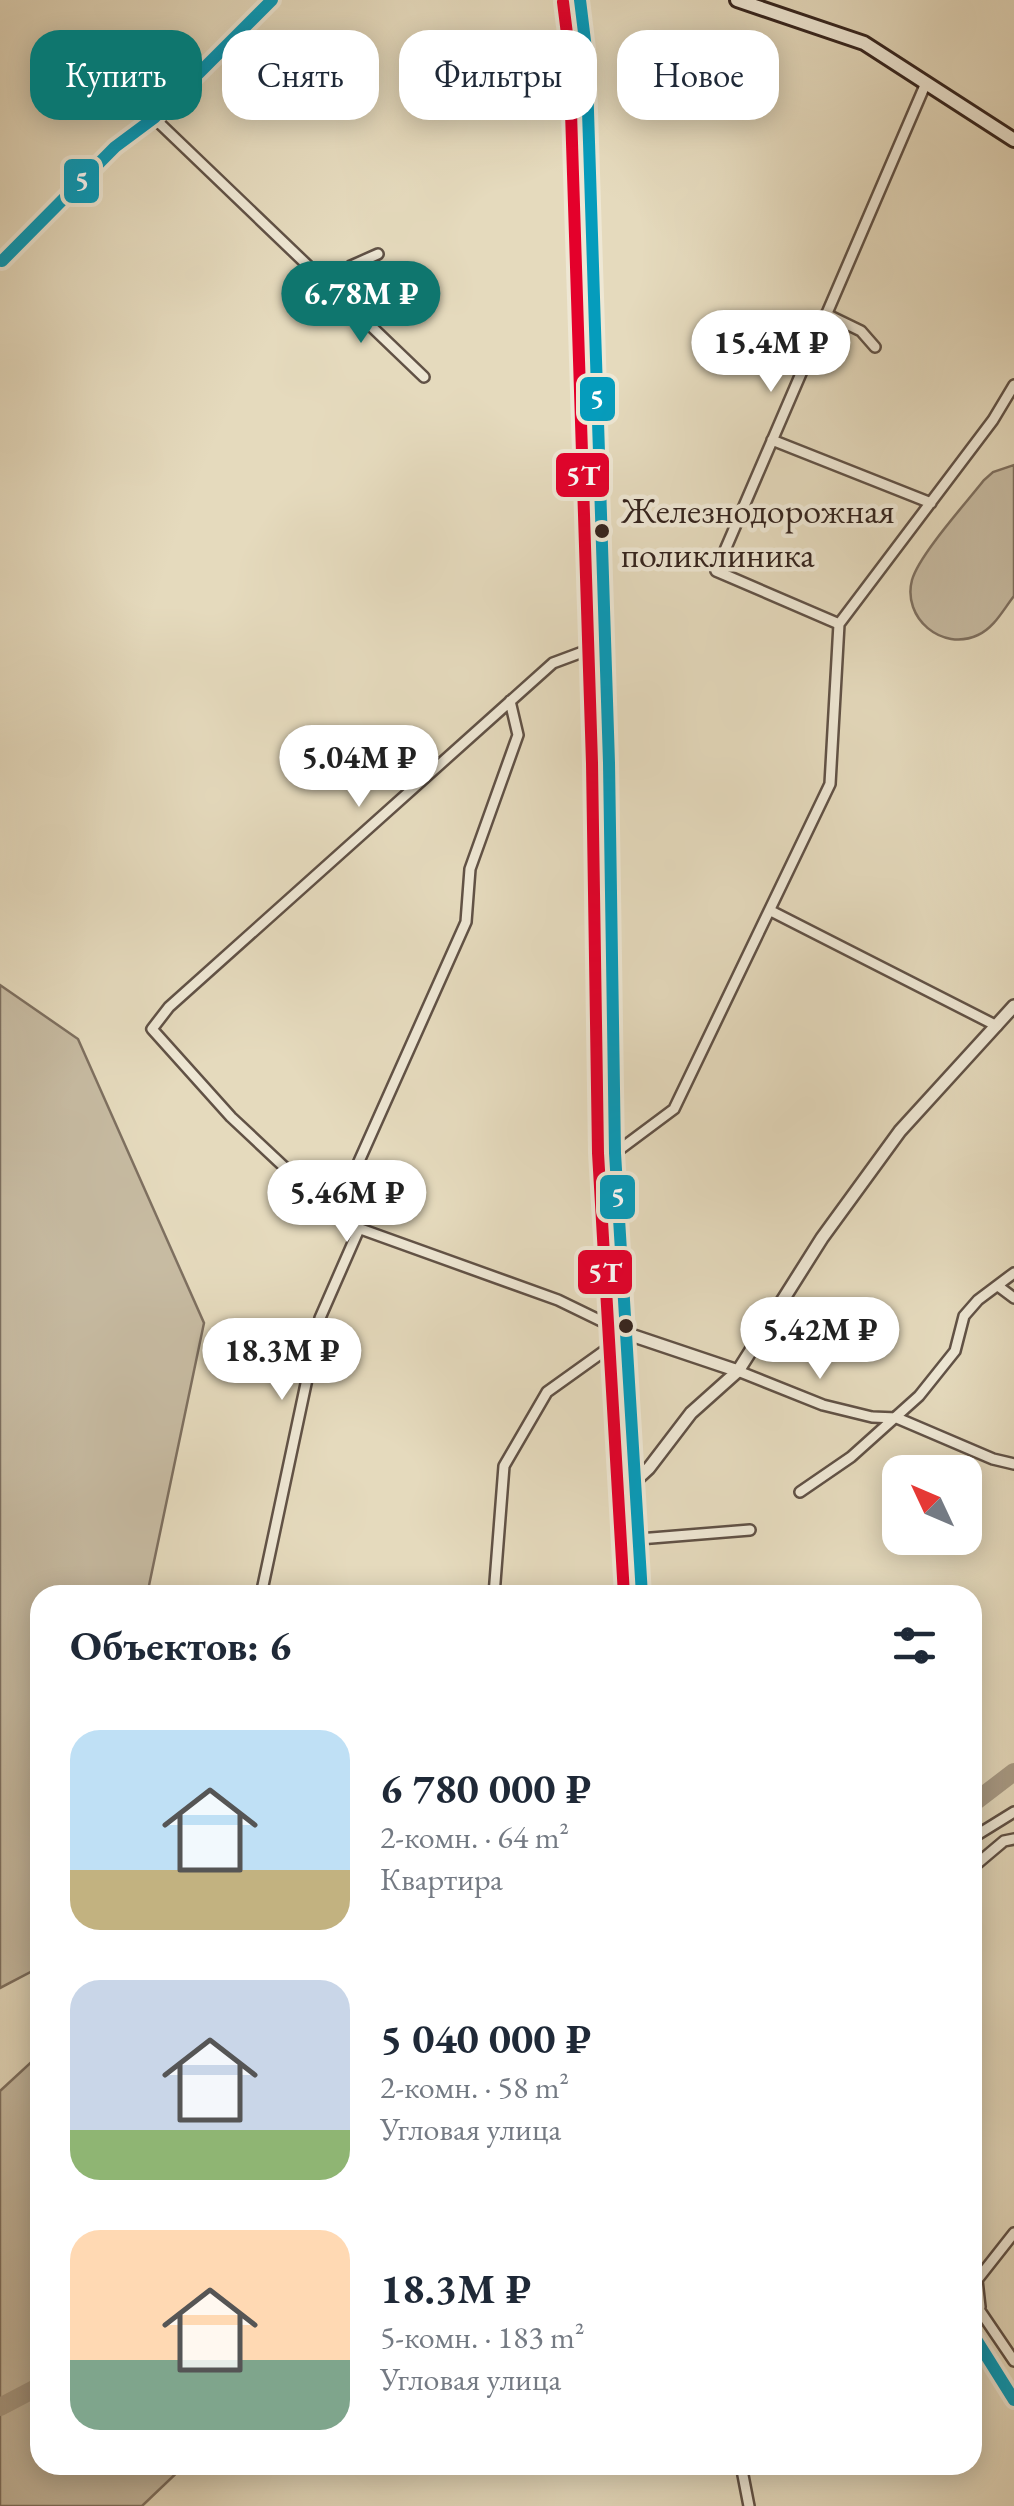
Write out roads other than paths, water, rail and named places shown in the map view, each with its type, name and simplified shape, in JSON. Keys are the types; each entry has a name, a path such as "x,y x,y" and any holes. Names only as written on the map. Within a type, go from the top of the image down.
{"main road":[{"path":"580,0 586,49 615,1153 641,1585"},
{"path":"737,0 850,37 1014,140"},
{"path":"982,2348 1014,2400"}],"street":[{"path":"202,70 272,0"},
{"path":"839,624 716,571 926,83"},
{"path":"0,263 115,147 151,120"},
{"path":"156,120 424,378"},
{"path":"325,285 350,266 378,254"},
{"path":"826,314 860,331 875,347"},
{"path":"615,1153 674,1108 830,784 839,624 994,420 1014,385"},
{"path":"772,440 931,503"},
{"path":"604,644 553,663 169,1007 152,1030 231,1117 344,1223 558,1300 628,1334 823,1405 872,1418 897,1418 993,1459 1014,1464"},
{"path":"334,1214 466,922 470,869 518,734 510,701"},
{"path":"771,911 997,1026"},
{"path":"636,1480 692,1413 738,1371 822,1238 900,1131 1014,1006"},
{"path":"264,1585 320,1318 359,1229"},
{"path":"800,1492 851,1457 897,1418 938,1376 955,1351 964,1316 978,1300 1014,1274"},
{"path":"998,1286 1014,1298"},
{"path":"495,1585 504,1466 548,1392 628,1334"},
{"path":"639,1539 750,1530"},
{"path":"982,1832 1014,1812"},
{"path":"982,1860 1004,1841 1014,1839"},
{"path":"982,2274 1014,2233"},
{"path":"982,2314 1014,2360"},
{"path":"743,2475 749,2506"}],"waterway":[{"path":"982,1796 1014,1772"},
{"path":"0,2407 30,2391"}],"place":[{"name":"Железнодорожная поликлиника","path":"602,531"}]}
